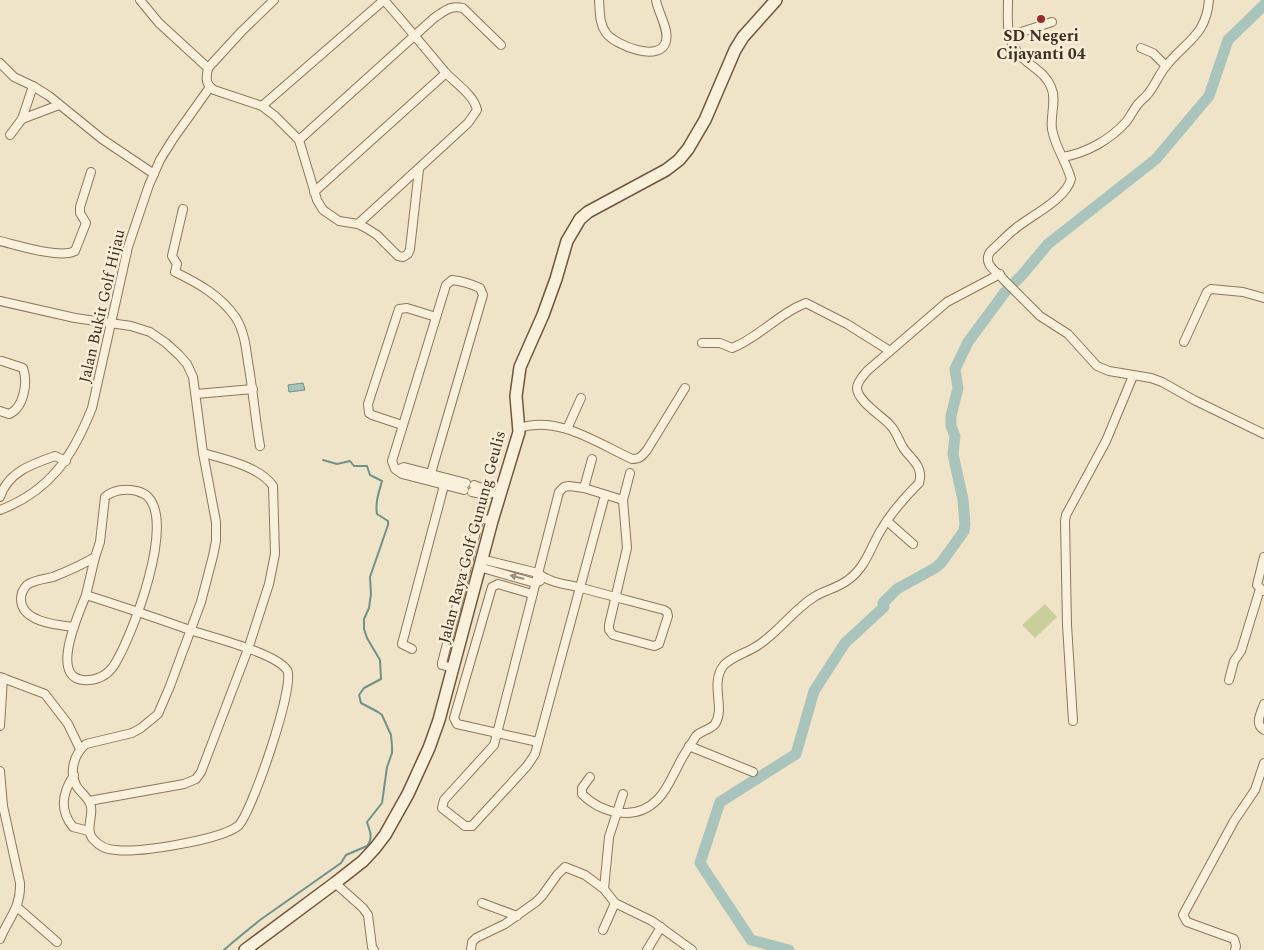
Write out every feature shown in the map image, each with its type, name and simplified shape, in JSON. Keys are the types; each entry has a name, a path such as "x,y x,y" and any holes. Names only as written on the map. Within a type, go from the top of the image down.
{"main road":[{"name":"Jalan Raya Golf Gunung Geulis","path":"244,950 363,861 385,835 396,817 429,748 453,668 492,521 496,494 519,428 516,396 520,367 543,315 567,240 580,219 601,204 666,170 679,160 688,149 705,120 739,43 776,0"}],"street":[{"path":"141,0 159,23 208,68"},
{"path":"274,0 208,68 206,79 210,87 262,106 274,116 299,140 314,192 323,210 339,220 358,224 377,235 398,256 403,257 408,254 410,249 419,169"},
{"path":"262,106 384,0 476,105 477,110 468,123 358,224"},
{"path":"599,0 602,25 607,34 623,46 646,52 663,46 666,41 666,31 656,0"},
{"path":"1008,0 1007,30 1009,36 1016,50 1046,77 1052,88 1054,97 1052,128 1056,145 1063,157 1071,179 1067,188 1050,204 1016,228 988,256 990,267 1040,316 1068,334 1097,366 1109,371 1151,378 1162,382 1194,400 1264,434"},
{"path":"1063,157 1076,155 1087,150 1118,129 1126,121 1138,103 1148,95 1166,66 1203,26 1209,0"},
{"path":"299,140 434,18 455,6 463,8 501,46"},
{"path":"1009,36 1052,22"},
{"path":"1140,48 1153,53 1166,66"},
{"path":"0,62 14,77 49,96 102,139 154,174"},
{"path":"314,192 446,73"},
{"path":"10,135 22,119 33,86"},
{"name":"Jalan Bukit Golf Hijau","path":"0,510 31,495 49,481 73,451 92,408 128,247 141,207 160,160 187,117 210,87"},
{"path":"22,119 59,105"},
{"path":"0,241 56,253 67,254 75,251 86,223 80,213 80,207 91,172"},
{"path":"183,209 172,256 177,264 174,272 204,286 236,319 244,335 260,446"},
{"path":"590,777 582,788 582,794 601,808 626,814 636,812 657,801 666,789 689,746 700,732 710,729 717,720 719,712 718,679 724,666 738,655 757,646 768,638 814,597 849,580 864,564 880,531 919,482 921,476 918,464 904,448 891,426 863,401 858,392 858,384 867,371 912,330 947,302 1002,278"},
{"path":"430,477 456,383 480,308 482,291 472,284 452,280 446,285 392,461 395,469 402,474 430,477 469,487 486,495 496,494"},
{"path":"1184,342 1207,292 1211,289 1243,292 1264,298"},
{"path":"0,301 75,318 131,326 150,332 166,343 187,364 193,377 203,453 216,522 216,541 208,577 192,630 158,714 132,733 86,744 80,749 73,764 74,776 78,789 89,800 91,812 89,831 91,837 101,846 109,849 126,850 156,847 211,837 238,826 251,804 282,714 287,696 289,675 283,666 248,648 192,630 138,611 86,595"},
{"path":"702,343 720,343 732,348 754,336 782,315 806,302 847,324 890,352"},
{"path":"402,424 372,415 369,412 368,404 399,309 407,308 436,317"},
{"path":"0,371 1,361 22,367 25,372 26,381 22,400 16,410 9,414 0,411"},
{"path":"1073,721 1066,626 1066,515 1106,441 1133,376"},
{"path":"519,428 540,424 553,425 567,429 632,459 641,458 685,388"},
{"path":"196,394 253,389"},
{"path":"567,429 581,398"},
{"path":"89,800 184,784 196,779 201,772 248,648 269,584 275,554 273,486 262,474 230,461 203,453"},
{"path":"0,497 3,486 26,466 55,456 66,460"},
{"path":"584,488 592,459"},
{"path":"480,563 541,576 615,598 668,612 658,644 654,646 610,633 609,625 615,598 627,548 623,500 630,473"},
{"path":"412,649 402,644 445,481"},
{"path":"605,495 535,754 472,826 465,826 442,808 443,802 492,748 535,582 541,576 559,492 569,486 584,488 623,500"},
{"path":"130,489 146,494 156,512 158,538 138,611 116,663 108,673 99,679 87,681 71,674 66,659 74,627 86,595 100,542 105,498 117,490 130,489"},
{"path":"453,668 442,665 442,663 479,520 480,518 492,521"},
{"path":"887,521 913,544"},
{"path":"74,627 47,622 27,614 21,604 21,595 23,590 31,584 67,572 95,557"},
{"path":"1229,680 1234,661 1241,651 1262,590 1257,582 1264,557"},
{"path":"480,563 535,582"},
{"path":"532,594 498,584 492,587 454,718 457,724 538,742"},
{"path":"462,586 472,594"},
{"path":"459,596 472,594"},
{"path":"0,726 2,677 38,691 50,699 68,724 80,749"},
{"path":"1264,704 1259,724 1260,728 1264,730"},
{"path":"689,746 753,772"},
{"path":"1235,950 1234,940 1187,922 1183,915 1234,821 1261,782 1264,763"},
{"path":"0,771 2,806 20,883 20,896 17,907 1,934"},
{"path":"74,776 65,790 63,804 65,814 73,827 89,831"},
{"path":"604,889 609,837 623,794"},
{"path":"471,950 472,942 476,938 500,927 542,896 565,867 585,875 604,889 615,903 661,927 688,949"},
{"path":"335,883 368,914 371,943 374,950"},
{"path":"482,903 516,916"},
{"path":"603,930 615,903"},
{"path":"17,907 57,942"},
{"path":"647,950 661,927"}],"green space":[{"path":"1045,604 1057,617 1035,638 1022,625"}],"water":[{"path":"303,383 305,390 289,392 288,385"}],"waterway":[{"path":"789,950 751,940 700,863 720,802 796,754 814,691 845,643 884,607 883,603 897,589 941,563 964,531 963,500 953,454 955,436 951,426 951,416 958,388 955,369 968,342 1005,292 1048,244 1156,159 1209,96 1228,40 1264,5"},
{"path":"224,950 260,920 341,863 346,855 367,846 371,837 367,822 382,803 387,767 392,753 391,735 382,715 361,703 359,695 364,688 381,679 380,660 367,638 364,629 364,619 369,608 371,594 370,577 388,525 388,521 377,514 377,501 382,481 370,475 367,466 354,466 350,461 337,464 323,460"}],"place":[{"name":"SD Negeri Cijayanti 04","path":"1041,19"}]}
